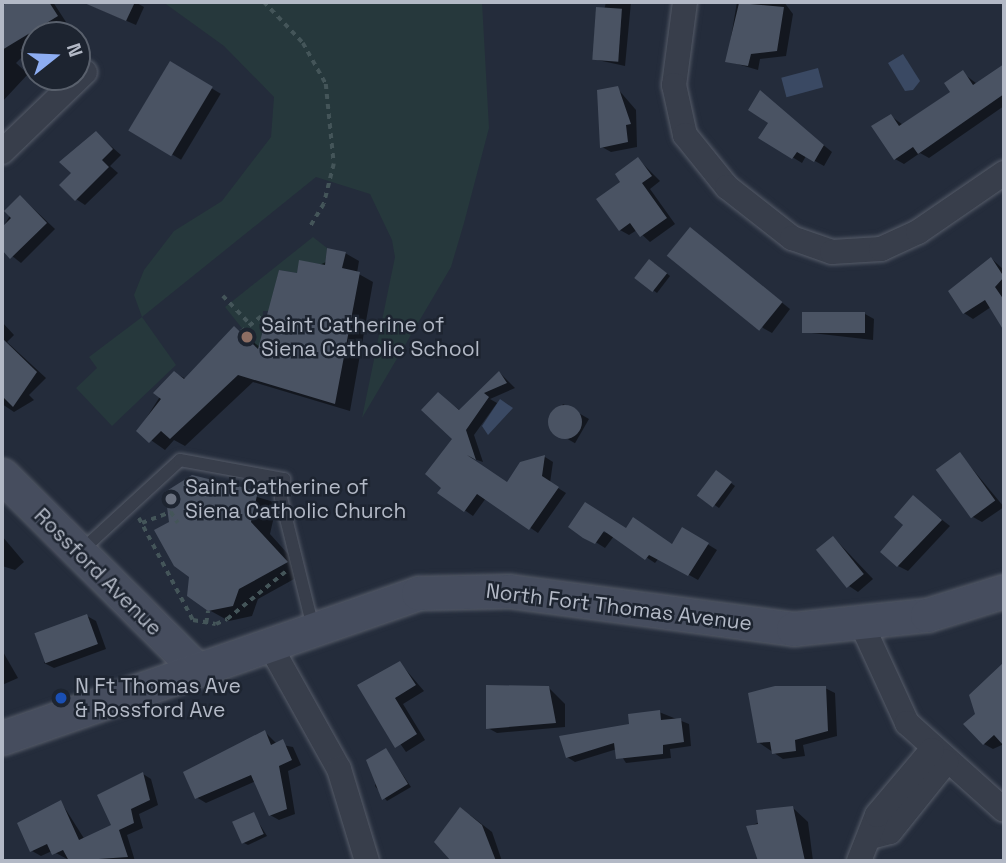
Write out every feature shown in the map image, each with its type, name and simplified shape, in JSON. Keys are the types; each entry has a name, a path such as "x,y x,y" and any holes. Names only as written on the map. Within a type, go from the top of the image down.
{"street":[{"path":"685,2 674,85 685,135 727,187 792,238 832,252 881,249 918,232 1002,181"},
{"path":"2,152 65,91"},
{"name":"Rossford Avenue","path":"2,475 78,554 196,668"},
{"name":"North Fort Thomas Avenue","path":"2,738 389,600 458,588 793,629 862,625 927,615 1004,591"},
{"path":"862,625 907,723 939,756 1004,810"},
{"path":"268,642 339,769 367,861"},
{"path":"859,861 874,836 877,815 939,756"}],"lane":[{"path":"78,554 180,460 284,479 281,498 313,627"}],"path":[{"path":"264,2 303,43 326,84 334,164 324,204 310,227"},
{"path":"223,296 248,322"},
{"path":"241,332 248,322 263,314"},
{"path":"142,523 171,512 178,523"},
{"path":"137,513 184,611 206,624 216,624 298,566"},
{"path":"206,624 208,611"},
{"path":"216,624 217,632"}],"shaded area":[{"path":"163,2 482,2 489,128 464,223 451,267 362,418 395,257 392,240 370,194 316,177 142,317 134,295 144,270 174,231 222,201 271,137 274,97 224,46"},
{"path":"313,237 327,248 325,265 300,261 297,273 279,270 270,311 263,311 261,352 225,307"},
{"path":"142,317 176,365 112,426 76,388 97,368 89,357"}],"water":[{"path":"903,54 920,81 913,90 905,91 888,63"},
{"path":"818,68 823,87 786,97 781,78"},
{"path":"500,399 513,408 488,435 482,426"}],"building":[{"path":"8,2 49,2 58,16 50,21 21,21 21,38 2,50 2,6"},
{"path":"82,2 135,2 126,21"},
{"path":"739,3 784,7 777,51 751,54 748,66 725,62"},
{"path":"596,7 622,9 618,62 592,60"},
{"path":"170,61 213,87 171,156 128,130"},
{"path":"1004,64 1004,94 918,154 913,147 894,160 871,126 891,114 899,126 950,92 944,83 963,70 973,85"},
{"path":"618,86 631,124 626,125 628,142 600,148 597,90"},
{"path":"760,90 824,145 814,162 797,152 792,159 758,138 768,123 748,110"},
{"path":"96,131 113,149 102,160 109,167 75,201 59,185 71,173 59,162"},
{"path":"638,157 652,176 642,183 667,218 640,237 630,223 619,231 596,199 620,182 615,174"},
{"path":"20,195 47,223 10,259 2,250 2,227 11,218 4,211"},
{"path":"690,227 782,302 759,331 667,256"},
{"path":"327,248 346,252 342,268 360,272 335,404 238,375 170,439 161,431 149,443 136,431 161,399 153,393 174,371 184,379 234,326 258,349 279,270 297,273 299,260 325,265"},
{"path":"991,257 1004,277 995,287 1004,300 1004,331 985,300 963,314 948,291"},
{"path":"649,259 667,273 652,292 634,278"},
{"path":"802,312 865,312 865,333 802,333"},
{"path":"2,338 37,372 13,407 2,396"},
{"path":"499,371 507,383 484,393 489,397 466,430 476,460 467,455 507,482 520,462 545,455 542,476 559,487 529,530 477,494 464,512 437,493 441,488 425,474 452,439 421,410 438,392 459,410"},
{"path":"565,405 577,410 582,422 577,434 565,439 553,434 548,422 553,410"},
{"path":"960,452 995,501 971,518 936,470"},
{"path":"716,470 732,482 713,508 697,496"},
{"name":"Saint Catherine of Siena Catholic Church","path":"192,475 258,491 251,522 288,562 239,589 233,606 208,611 187,596 189,577 174,566 154,530 169,522 165,492"},
{"path":"913,495 942,520 897,567 880,552 903,525 894,517"},
{"path":"585,502 626,528 633,517 672,544 682,527 709,543 688,576 649,555 645,560 604,531 595,544 583,538 568,527"},
{"path":"833,536 864,574 847,588 816,550"},
{"path":"87,614 98,644 45,663 34,633"},
{"path":"400,661 416,685 395,698 417,734 395,748 357,685"},
{"path":"1004,662 1004,746 994,735 983,745 963,724 975,714 969,695"},
{"path":"486,685 549,686 556,723 486,729"},
{"path":"775,686 826,686 828,731 795,740 796,751 772,754 770,742 757,743 748,693"},
{"path":"660,710 661,720 681,718 684,742 663,745 663,754 616,759 614,743 566,758 559,736 629,724 628,714"},
{"path":"265,730 271,745 283,739 292,760 279,766 287,809 269,816 251,775 195,799 183,772"},
{"path":"386,748 408,784 382,800 366,760"},
{"path":"143,772 150,800 131,809 134,823 119,830 128,857 69,861 63,850 52,855 47,844 30,852 17,823 61,800 79,840 111,825 97,795"},
{"path":"793,806 805,861 758,861 746,826 758,824 756,810"},
{"path":"460,807 482,825 496,861 451,861 434,842"},
{"path":"254,812 264,834 242,844 232,822"}],"place":[{"name":"Saint Catherine of Siena Catholic School","path":"247,337"},
{"name":"Saint Catherine of Siena Catholic Church","path":"171,499"},
{"name":"N Ft Thomas Ave & Rossford Ave","path":"61,698"}]}
